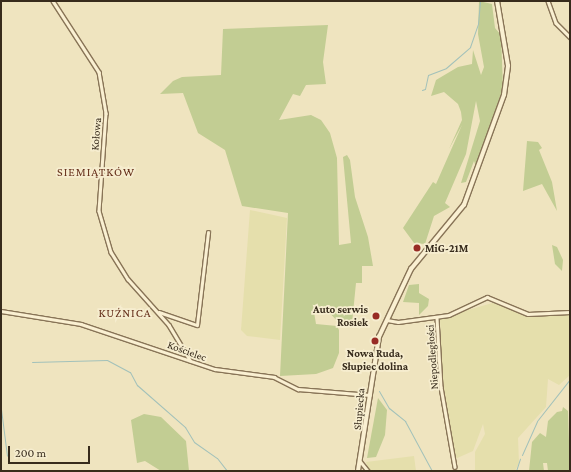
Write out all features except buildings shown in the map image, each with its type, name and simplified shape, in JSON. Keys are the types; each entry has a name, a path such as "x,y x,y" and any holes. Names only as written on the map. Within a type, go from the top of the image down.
{"main road":[{"name":"Słupiecka","path":"358,471 376,348 387,320 411,269 456,217 481,166 507,78 497,1"}],"street":[{"name":"Kołowa","path":"53,1 99,72 106,113 99,211 110,249 128,279 159,312 190,360"},
{"path":"548,1 556,23 570,37"},
{"name":"Kołowa","path":"159,312 197,325 208,233"},
{"name":"Niepodległości","path":"455,467 441,387 437,318 487,297 528,314 570,312"},
{"name":"Kościelec","path":"1,311 81,324 237,375 274,377 298,389 370,394"},
{"path":"387,320 437,318"},
{"path":"360,461 368,471"}],"shaded area":[{"path":"250,210 287,218 280,340 247,336 241,330"},
{"path":"496,302 524,316 570,314 570,375 559,385 548,379 546,407 518,438 519,463 515,471 475,471 475,452 485,434 483,424 473,451 455,459 442,383 440,318"},
{"path":"414,456 416,471 369,471 366,462"}],"green space":[{"path":"479,1 492,4 495,28 501,35 503,88 476,167 474,161 466,182 461,183 480,121 476,101 466,154 445,203 450,207 434,216 425,244 414,243 403,228 433,182 436,184 462,125 449,149 462,120 461,112 458,104 444,92 431,96 436,80 458,67 472,64 473,50 481,75 484,67 478,34"},
{"path":"328,25 323,62 326,84 306,85 300,96 293,94 279,120 311,115 321,120 330,133 337,158 339,245 351,243 343,157 347,155 350,160 355,197 368,237 373,266 362,266 362,283 356,283 352,323 341,325 325,308 314,312 316,324 337,326 339,330 339,353 333,368 316,374 280,376 288,213 242,206 225,150 198,133 183,93 160,94 173,81 182,77 221,75 223,29"},
{"path":"527,141 538,142 542,148 539,150 552,182 557,211 542,184 523,191"},
{"path":"552,245 557,247 563,260 562,271 555,264"},
{"path":"419,284 419,293 429,299 428,306 419,315 419,303 403,302 409,285"},
{"path":"378,398 387,410 385,435 376,457 367,458"},
{"path":"563,407 568,411 570,471 548,471 547,463 543,463 544,471 529,471 532,442 540,433 546,437 548,421 557,412 562,411"},
{"path":"144,414 161,417 186,441 189,471 161,471 145,461 137,463 131,420"}],"waterway":[{"path":"422,90 425,89 428,75 446,68 470,47 478,24 480,1"},
{"path":"32,362 107,360 130,372 137,385 185,427 194,442 217,458 227,471"},
{"path":"522,455 537,421 570,379"},
{"path":"379,391 389,408 405,421 432,471"},
{"path":"1,409 7,456"},
{"path":"516,471 520,459"}],"place":[{"name":"MiG-21M","path":"417,248"},
{"name":"Auto serwis Rosiek","path":"376,316"},
{"name":"Nowa Ruda, Słupiec dolina","path":"375,341"}],"district":[{"name":"SIEMIĄTKÓW","path":"96,173"},
{"name":"KUŹNICA","path":"125,314"}]}
